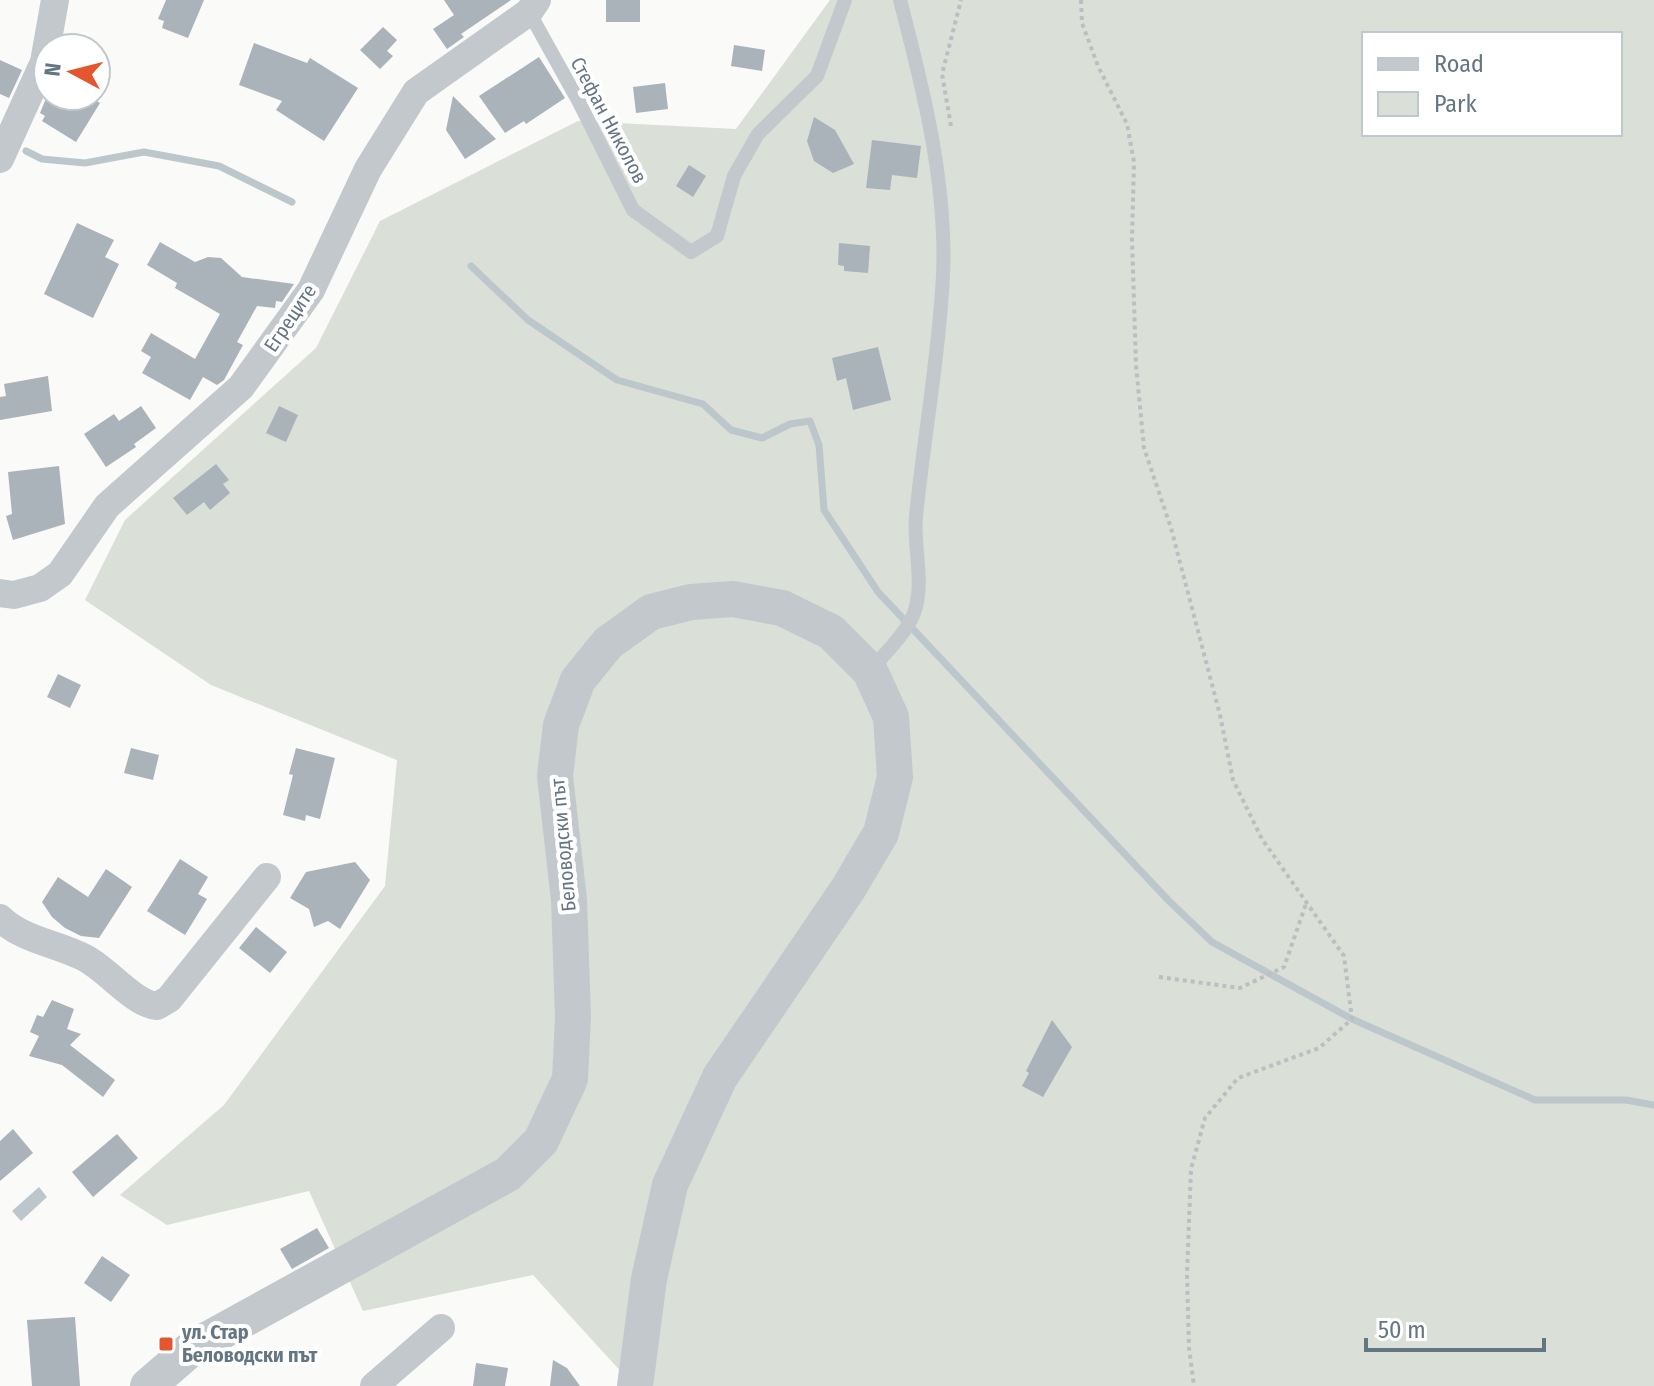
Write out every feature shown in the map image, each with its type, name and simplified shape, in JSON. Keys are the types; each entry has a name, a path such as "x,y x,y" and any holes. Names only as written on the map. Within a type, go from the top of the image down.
{"street":[{"path":"0,159 44,62 55,0"},
{"name":"Егреците","path":"0,593 14,595 40,588 60,574 107,506 241,387 311,290 368,169 416,92 533,6"},
{"name":"Беловодски път","path":"148,1386 192,1348 508,1174 541,1141 570,1079 573,1017 569,900 555,776 561,725 578,680 608,643 651,612 691,602 733,599 782,608 831,632 870,671 891,717 895,777 881,833 848,889 720,1077 670,1185 649,1279 635,1386"},
{"path":"0,918 34,939 85,958 145,1002 157,1006 169,999 267,877"},
{"path":"374,1386 441,1328"}],"lane":[{"name":"Стефан Николов","path":"533,6 633,210 691,252 717,236 734,176 758,134 817,76 845,0"},
{"path":"870,671 901,635 914,613 919,574 916,520 943,273 939,190 913,50 900,0"}],"path":[{"path":"953,139 942,74 961,0"},
{"path":"1081,0 1082,23 1098,66 1127,124 1134,162 1132,239 1136,365 1144,448 1171,528 1220,715 1233,780 1262,839 1344,956 1352,1019 1319,1048 1238,1078 1205,1118 1191,1169 1188,1289 1189,1348 1194,1386"},
{"path":"1159,977 1240,988 1284,967 1307,901"}],"green space":[{"path":"830,0 1654,0 1654,1386 634,1386 533,1275 363,1311 309,1191 167,1225 120,1195 224,1105 385,886 397,760 211,685 85,600 125,520 316,348 380,221 578,121 736,129"}],"shaded area":[{"path":"39,1187 47,1197 21,1221 12,1211"}],"building":[{"path":"166,0 204,0 188,38 162,28 164,21 158,19"},
{"path":"444,0 511,0 461,34 464,37 447,49 433,29 454,15"},
{"path":"606,0 640,0 640,22 606,22"},
{"path":"383,27 397,40 387,51 393,56 380,69 360,50"},
{"path":"254,43 307,63 310,58 358,88 324,141 276,110 282,101 239,85"},
{"path":"734,45 765,50 762,71 731,66"},
{"path":"539,57 565,98 526,124 524,121 505,133 479,96"},
{"path":"0,60 22,70 9,98 0,94"},
{"path":"665,83 668,109 636,113 633,87"},
{"path":"453,96 496,139 465,159 446,130"},
{"path":"94,112 76,142 42,121 45,116 40,113"},
{"path":"814,117 835,130 854,164 833,173 814,161 807,141"},
{"path":"872,140 921,146 917,178 892,175 890,190 866,188"},
{"path":"689,165 706,176 693,197 676,186"},
{"path":"77,223 114,240 105,257 119,264 93,318 44,294"},
{"path":"160,242 195,262 208,257 221,258 242,277 294,284 282,302 276,301 275,308 257,306 237,342 243,345 224,380 217,385 203,377 190,400 142,373 151,357 141,351 151,333 195,359 220,314 175,288 177,283 147,265"},
{"path":"839,243 870,246 868,273 844,271 844,266 838,265"},
{"path":"878,347 891,400 853,410 846,378 837,381 832,358"},
{"path":"48,376 52,411 0,420 0,397 6,396 4,384"},
{"path":"141,406 156,428 134,444 136,447 106,467 84,434 114,414 119,421"},
{"path":"279,406 298,415 286,442 266,433"},
{"path":"216,464 229,480 223,484 230,493 210,510 204,502 187,515 173,498"},
{"path":"59,466 65,524 13,540 6,516 12,514 8,472"},
{"path":"58,674 81,685 70,708 47,697"},
{"path":"131,748 159,755 153,780 124,773"},
{"path":"296,748 335,758 320,819 306,815 305,821 283,815"},
{"path":"180,859 208,877 198,894 207,899 185,935 147,911"},
{"path":"355,862 370,880 340,929 328,921 314,927 309,909 290,898 306,872"},
{"path":"106,869 132,887 99,938 81,936 52,917 42,902 58,877 88,897"},
{"path":"256,927 287,952 270,973 239,948"},
{"path":"52,1000 74,1009 67,1029 81,1034 70,1045 115,1080 103,1097 62,1065 29,1056 39,1036 30,1032 37,1015 43,1017"},
{"path":"1052,1020 1072,1047 1043,1097 1022,1086 1029,1073 1026,1071"},
{"path":"13,1129 33,1153 0,1181 0,1141"},
{"path":"117,1134 138,1158 93,1197 72,1172"},
{"path":"317,1228 329,1248 292,1269 280,1249"},
{"path":"102,1256 130,1275 111,1302 84,1283"},
{"path":"75,1317 80,1386 32,1386 27,1320"},
{"path":"553,1360 567,1368 580,1386 550,1386"},
{"path":"476,1363 508,1368 505,1386 473,1386"}],"waterway":[{"path":"26,151 42,159 85,163 144,152 219,166 292,202"},
{"path":"471,266 528,320 617,380 703,404 731,430 762,438 790,424 810,421 819,445 824,510 878,592 1169,901 1212,942 1352,1019 1535,1100 1626,1100 1654,1105"}],"place":[{"name":"ул. Стар Беловодски път","path":"166,1344"}]}
